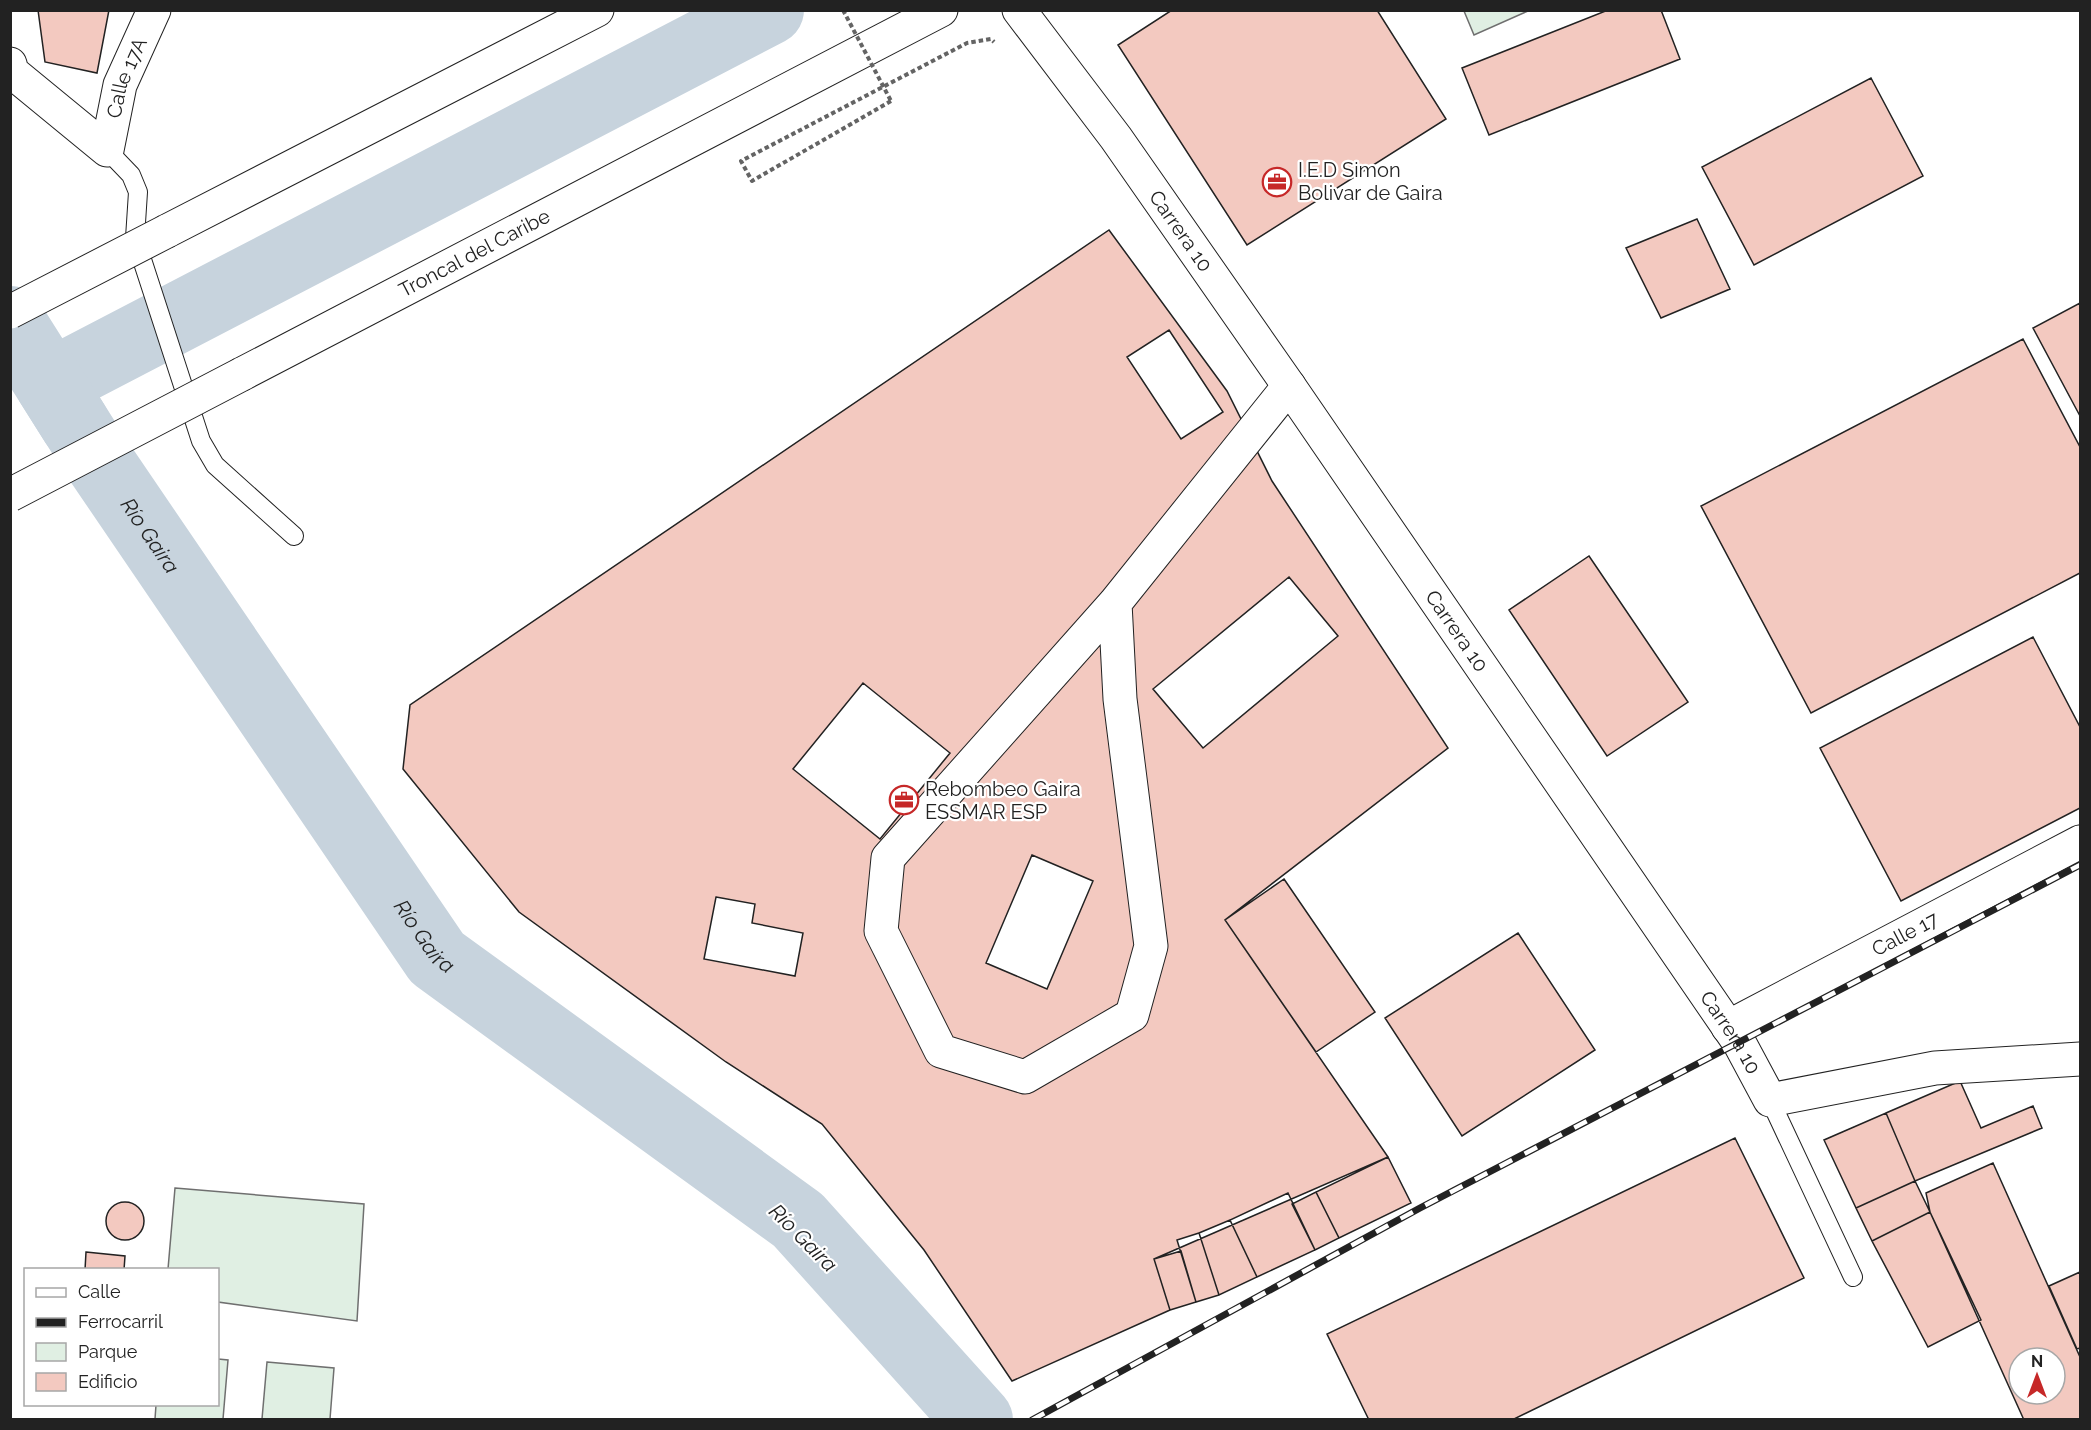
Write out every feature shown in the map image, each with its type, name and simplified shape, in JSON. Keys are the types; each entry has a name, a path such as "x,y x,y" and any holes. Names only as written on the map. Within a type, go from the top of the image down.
{"main road":[{"name":"Calle 17A","path":"107,150 120,85 154,10"},
{"path":"10,312 597,10"},
{"name":"Troncal del Caribe","path":"10,495 941,10"},
{"name":"Carrera 10","path":"1019,10 1116,138 1289,386 1728,1027 1770,1100"},
{"path":"10,64 12,72 107,150"},
{"path":"1115,603 1120,699 1151,946 1132,1015 1025,1077 941,1051 881,931 888,858 1115,603 1289,386"},
{"name":"Calle 17","path":"1728,1027 2080,842"},
{"path":"1770,1100 1935,1068 2080,1059"}],"lane":[{"path":"107,150 131,175 138,192 135,238 201,441 215,465 294,536"},
{"name":"Carrera 10","path":"1770,1100 1853,1277"}],"path":[{"path":"843,10 891,101 752,181 741,161 967,44 991,39 998,46"}],"green space":[{"path":"1464,11 1528,11 1474,35"},
{"path":"175,1188 364,1204 357,1321 219,1302 219,1268 168,1268"},
{"path":"219,1359 228,1360 223,1419 155,1419 156,1406 219,1406"},
{"path":"267,1362 334,1368 330,1419 262,1419"}],"building":[{"path":"38,10 109,10 97,73 45,62"},
{"name":"I.E.D Simon Bolivar de Gaira","path":"1172,10 1377,10 1446,119 1247,245 1118,45"},
{"path":"1608,10 1661,10 1680,59 1489,135 1462,68"},
{"path":"1871,78 1923,176 1754,265 1702,167"},
{"path":"1697,219 1730,289 1661,318 1626,248"},
{"name":"Rebombeo Gaira ESSMAR ESP","path":"1109,230 1227,391 1272,481 1448,748 1225,920 1388,1157 1154,1259 1170,1310 1012,1381 924,1250 822,1124 726,1062 519,912 403,769 410,705"},
{"path":"2080,303 2080,416 2033,328"},
{"path":"1169,330 1223,412 1181,439 1127,357"},
{"path":"2023,339 2080,447 2080,573 1811,713 1701,506"},
{"path":"1589,556 1688,702 1607,756 1509,610"},
{"path":"1289,577 1338,636 1203,748 1153,689"},
{"path":"2033,637 2080,727 2080,808 1901,901 1820,748"},
{"path":"863,683 950,753 880,839 793,769"},
{"path":"1032,855 1093,881 1047,989 986,963"},
{"path":"1284,879 1375,1012 1316,1052 1225,920"},
{"path":"716,897 755,904 752,923 803,933 795,976 704,959"},
{"path":"1518,933 1595,1050 1462,1136 1385,1018"},
{"path":"1960,1081 1981,1128 2033,1106 2042,1128 1915,1181 1886,1113"},
{"path":"1886,1113 1915,1181 1856,1208 1824,1140"},
{"path":"1735,1138 1804,1278 1512,1420 1369,1420 1327,1334"},
{"path":"1388,1157 1411,1203 1339,1238 1316,1192"},
{"path":"1993,1163 2080,1357 2080,1420 2024,1420 2018,1406 2067,1406 2067,1346 2007,1346 2007,1382 1930,1212 1926,1193"},
{"path":"1915,1181 1930,1212 1872,1241 1856,1208"},
{"path":"1316,1192 1339,1238 1315,1250 1292,1204"},
{"path":"1288,1193 1315,1250 1257,1277 1230,1220"},
{"path":"125,1202 138,1208 144,1221 138,1234 125,1240 112,1234 106,1221 112,1208"},
{"path":"1930,1212 1981,1320 1928,1347 1872,1241"},
{"path":"1230,1220 1257,1277 1219,1295 1199,1233"},
{"path":"1199,1233 1219,1295 1196,1302 1177,1240"},
{"path":"1181,1251 1196,1302 1170,1310 1154,1259"},
{"path":"86,1252 125,1256 124,1268 85,1268"},
{"path":"2080,1272 2080,1348 2077,1349 2049,1286"}],"waterway":[{"path":"769,10 50,384 94,454 437,958 798,1220 978,1420"},
{"name":"Río Gaira","path":"10,321 75,424"}],"railway":[{"path":"1032,1420 1420,1208 2080,865"}],"place":[{"name":"I.E.D Simon Bolivar de Gaira","path":"1277,182"},
{"name":"Rebombeo Gaira ESSMAR ESP","path":"904,800"}]}
